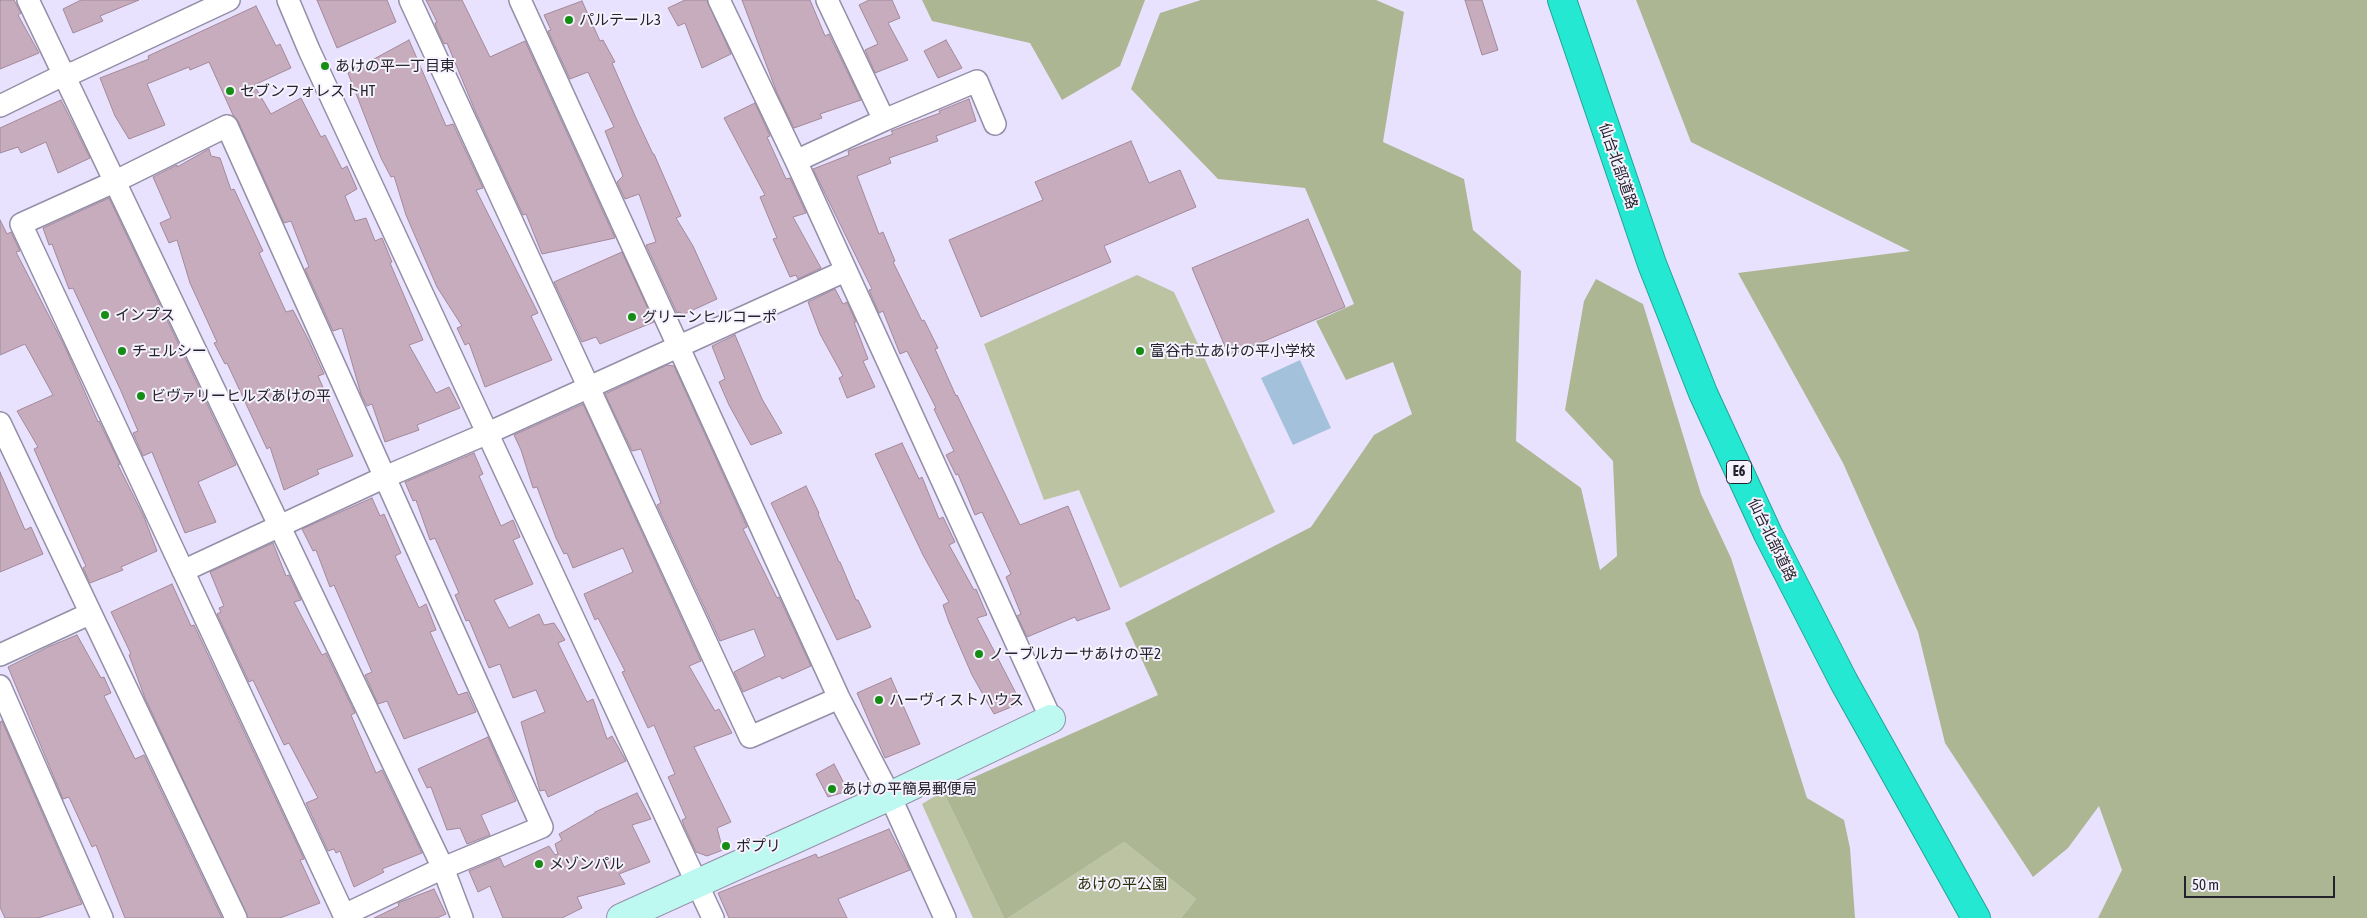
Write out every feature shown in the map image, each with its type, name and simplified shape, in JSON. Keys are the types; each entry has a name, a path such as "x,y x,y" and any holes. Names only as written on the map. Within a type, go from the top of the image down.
{"highway":[{"name":"仙台北部道路","path":"1562,0 1652,264 1703,393 1768,534 1839,674 1976,918"}],"street":[{"path":"28,0 443,868 462,918"},
{"path":"0,106 63,75 75,72 229,0"},
{"path":"288,0 313,58 713,918"},
{"path":"410,0 750,737 839,698"},
{"path":"520,0 839,698 890,796 945,918"},
{"path":"621,918 890,796 1051,720 796,161 719,0"},
{"path":"827,0 884,120"},
{"path":"796,161 884,120 977,81 995,124"},
{"path":"227,126 542,827 443,868 344,915 21,224 114,182 227,126"},
{"path":"183,571 279,525 488,433 845,271"},
{"path":"0,423 89,614 236,918"},
{"path":"0,655 89,614"},
{"path":"0,686 102,918"}],"green space":[{"path":"922,0 1145,0 1120,66 1062,100 1030,43 932,21"},
{"path":"1201,0 1376,0 1404,12 1383,142 1464,179 1473,230 1521,271 1516,441 1581,488 1600,570 1617,556 1613,461 1565,410 1584,301 1596,279 1643,304 1701,494 1731,558 1807,798 1844,820 1850,848 1855,918 1181,918 1196,899 1124,842 1008,918 1004,918 943,791 1158,695 1125,623 1311,527 1374,435 1412,414 1393,362 1346,380 1316,321 1354,304 1305,188 1218,179 1131,89 1160,13"},
{"path":"1636,0 2367,0 2367,918 2098,918 2122,870 2099,806 2068,848 2033,877 1945,743 1918,632 1843,463 1738,273 1910,251 1691,142"},
{"path":"1137,275 1174,292 1275,512 1120,588 1079,490 1044,500 984,344"},
{"path":"943,791 1004,918 973,918 922,804"},
{"name":"あけの平公園","path":"1124,842 1196,899 1181,918 1008,918"}],"water":[{"path":"1300,360 1331,428 1293,445 1261,378"}],"building":[{"path":"0,0 14,0 21,13 18,15 39,53 0,69"},
{"path":"81,0 139,0 100,16 103,21 73,33 63,9"},
{"path":"317,0 387,0 396,22 337,48"},
{"path":"426,0 462,0 490,57 525,41 615,238 542,254 526,214 523,215 476,113 447,43 444,44 437,29 435,23 437,22"},
{"path":"685,0 707,0 731,54 702,68 685,23 678,26 668,8"},
{"path":"742,0 810,0 825,36 829,34 861,100 820,114 822,118 794,128 777,93"},
{"path":"869,0 892,0 900,18 888,23 908,60 875,73 865,50 878,44 859,5"},
{"path":"1465,0 1482,0 1498,50 1482,55"},
{"path":"582,1 600,41 603,40 615,62 612,63 681,216 676,218 693,246 717,299 682,315 680,312 677,313 646,245 656,242 639,194 625,199 617,182 623,176 605,131 614,127 588,72 570,79 548,31 551,30 544,15"},
{"path":"256,6 276,46 280,44 291,68 254,85 271,114 301,98 321,137 325,135 342,169 347,166 357,189 345,196 355,221 366,218 375,241 382,238 392,262 390,263 423,340 409,345 436,393 449,387 460,408 417,425 419,430 385,442 372,404 367,406 361,394 342,328 333,331 305,269 309,267 291,221 284,223 209,62 190,70 189,67 147,84 165,125 129,139 115,116 100,78 149,59 148,56"},
{"path":"409,40 446,126 453,124 483,188 476,190 538,313 531,316 552,360 485,387 469,343 465,345 457,328 462,326 437,287 406,215 394,176 391,177 381,158 348,73"},
{"path":"946,40 962,68 938,78 924,51"},
{"path":"969,99 976,121 936,136 938,141 889,158 891,163 857,176 879,234 883,232 895,261 893,262 922,321 924,320 938,348 935,349 956,396 1020,525 1068,506 1110,609 1077,621 1075,617 1027,637 1017,616 1021,614 1006,577 1011,574 982,512 975,515 958,474 956,475 946,455 954,451 934,409 936,408 907,351 900,354 883,311 879,313 869,290 872,289 813,169 849,155 848,151 893,134 891,131 940,113 939,111"},
{"path":"61,100 90,158 58,173 46,142 21,153 18,147 0,153 0,128"},
{"path":"755,103 770,136 767,137 786,179 790,178 806,213 793,217 821,268 798,279 796,275 790,277 773,239 777,238 760,197 765,195 724,118"},
{"path":"1131,141 1149,183 1180,170 1196,207 1104,246 1111,262 981,317 949,240 1043,200 1035,182"},
{"path":"209,149 211,156 220,158 231,190 234,189 263,251 259,253 286,312 293,310 309,341 324,374 318,376 353,456 317,470 319,474 284,490 270,447 267,449 227,363 225,364 214,343 217,342 190,283 177,240 169,243 160,223 171,218 153,177 177,165 177,167"},
{"path":"109,198 236,465 198,482 216,522 185,533 152,452 143,456 133,433 138,431 121,391 73,288 69,289 52,244 49,245 43,228"},
{"path":"1308,219 1345,307 1229,356 1192,268"},
{"path":"0,220 7,234 11,232 20,251 16,252 65,347 98,422 144,517 157,551 121,567 123,570 90,583 83,568 86,566 34,449 38,447 17,411 53,395 25,344 0,355"},
{"path":"622,252 654,322 600,344 596,337 582,342 554,282"},
{"path":"835,289 843,304 847,302 856,322 854,322 868,359 863,361 875,387 847,398 839,378 843,376 820,334 808,302"},
{"path":"735,335 762,399 782,433 751,445 729,405 719,382 725,379 712,346"},
{"path":"667,365 674,366 747,527 743,529 777,598 779,597 811,666 782,679 780,676 743,692 734,672 765,656 754,629 720,641 657,505 661,503 641,449 632,451 605,394"},
{"path":"583,404 701,661 689,666 715,711 719,709 732,733 694,747 731,822 717,828 723,850 707,856 696,852 682,820 686,818 668,777 675,774 654,725 648,728 622,672 625,671 598,618 595,620 584,594 633,572 623,548 573,568 567,553 564,554 556,538 537,487 533,488 521,450 514,435"},
{"path":"902,443 919,479 922,477 939,519 943,517 955,542 949,545 974,590 976,589 987,615 977,618 1021,703 994,714 972,675 949,622 943,605 949,602 923,555 875,454"},
{"path":"474,453 483,474 479,476 501,526 513,520 520,537 513,540 533,584 494,600 509,628 539,614 544,625 554,623 565,640 558,643 587,702 593,699 607,739 612,736 626,761 548,797 545,790 540,791 521,722 545,712 536,690 513,698 500,664 489,668 469,620 466,621 455,595 459,593 435,538 430,540 416,500 413,501 405,482"},
{"path":"0,472 25,530 31,527 43,554 0,572"},
{"path":"806,486 856,600 858,600 871,627 837,640 771,503"},
{"path":"372,498 380,516 384,514 401,553 395,556 419,608 426,604 436,630 430,632 458,695 467,692 476,712 404,739 387,701 378,704 365,675 372,672 334,585 330,587 316,550 313,551 302,529"},
{"path":"273,543 286,576 289,575 301,600 294,602 322,655 326,653 355,713 351,715 376,773 382,770 422,853 382,869 384,872 354,887 340,851 336,853 334,849 328,851 306,803 318,798 289,743 284,745 253,680 249,682 217,614 221,612 219,608 224,606 210,572"},
{"path":"172,584 191,626 194,625 304,859 300,860 320,903 280,918 248,918 145,698 129,655 131,654 111,612"},
{"path":"77,635 101,678 104,677 111,693 104,696 135,759 144,755 222,918 125,918 96,845 92,847 69,797 63,799 8,667"},
{"path":"891,678 920,744 885,758 857,693"},
{"path":"2,721 82,904 38,918 5,918 0,907 0,722"},
{"path":"488,737 516,801 481,815 490,835 467,844 460,828 447,830 431,787 427,788 418,769"},
{"path":"834,764 848,791 828,797 816,774"},
{"path":"637,793 651,819 632,825 650,862 619,874 625,884 577,897 582,908 562,918 503,918 490,886 478,892 469,871 500,858 504,867 549,846 555,855 558,854 555,844 562,840 559,834 595,812"},
{"path":"889,829 910,870 838,899 847,918 729,918 718,893 816,854 818,858"},
{"path":"434,889 446,914 437,918 374,918 399,906 398,903"}],"place":[{"name":"パルテール3","path":"569,20"},
{"name":"あけの平一丁目東","path":"325,66"},
{"name":"セブンフォレストHT","path":"230,91"},
{"name":"インプス","path":"105,315"},
{"name":"グリーンヒルコーポ","path":"632,317"},
{"name":"チェルシー","path":"122,351"},
{"name":"富谷市立あけの平小学校","path":"1140,351"},
{"name":"ビヴァリーヒルズあけの平","path":"141,396"},
{"name":"ノーブルカーサあけの平2","path":"979,654"},
{"name":"ハーヴィストハウス","path":"879,700"},
{"name":"あけの平簡易郵便局","path":"832,789"},
{"name":"ポプリ","path":"726,846"},
{"name":"メゾンパル","path":"539,864"}]}
